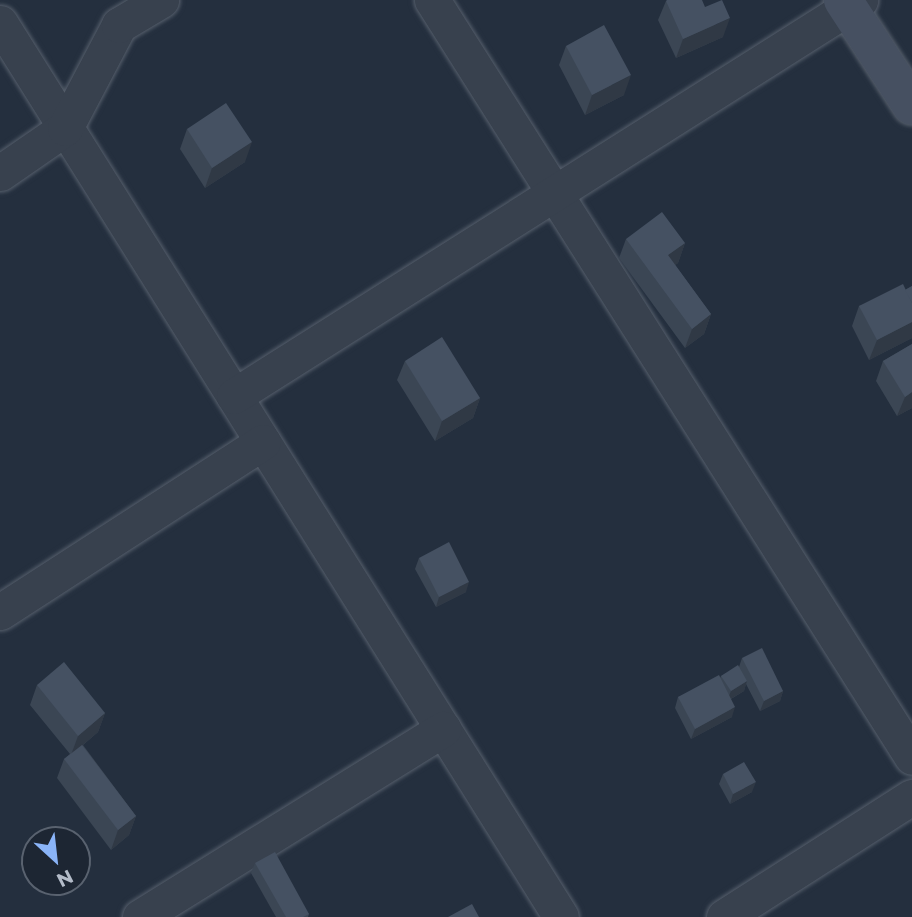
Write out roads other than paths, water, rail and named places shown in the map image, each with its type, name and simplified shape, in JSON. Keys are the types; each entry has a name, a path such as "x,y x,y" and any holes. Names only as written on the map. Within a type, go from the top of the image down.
{"street":[{"path":"0,173 65,128 118,25 161,0"},
{"path":"432,0 912,757"},
{"path":"233,396 850,3 912,106"},
{"path":"0,23 561,917"},
{"path":"0,612 263,442"},
{"path":"140,917 443,729"},
{"path":"724,917 912,797"}]}
